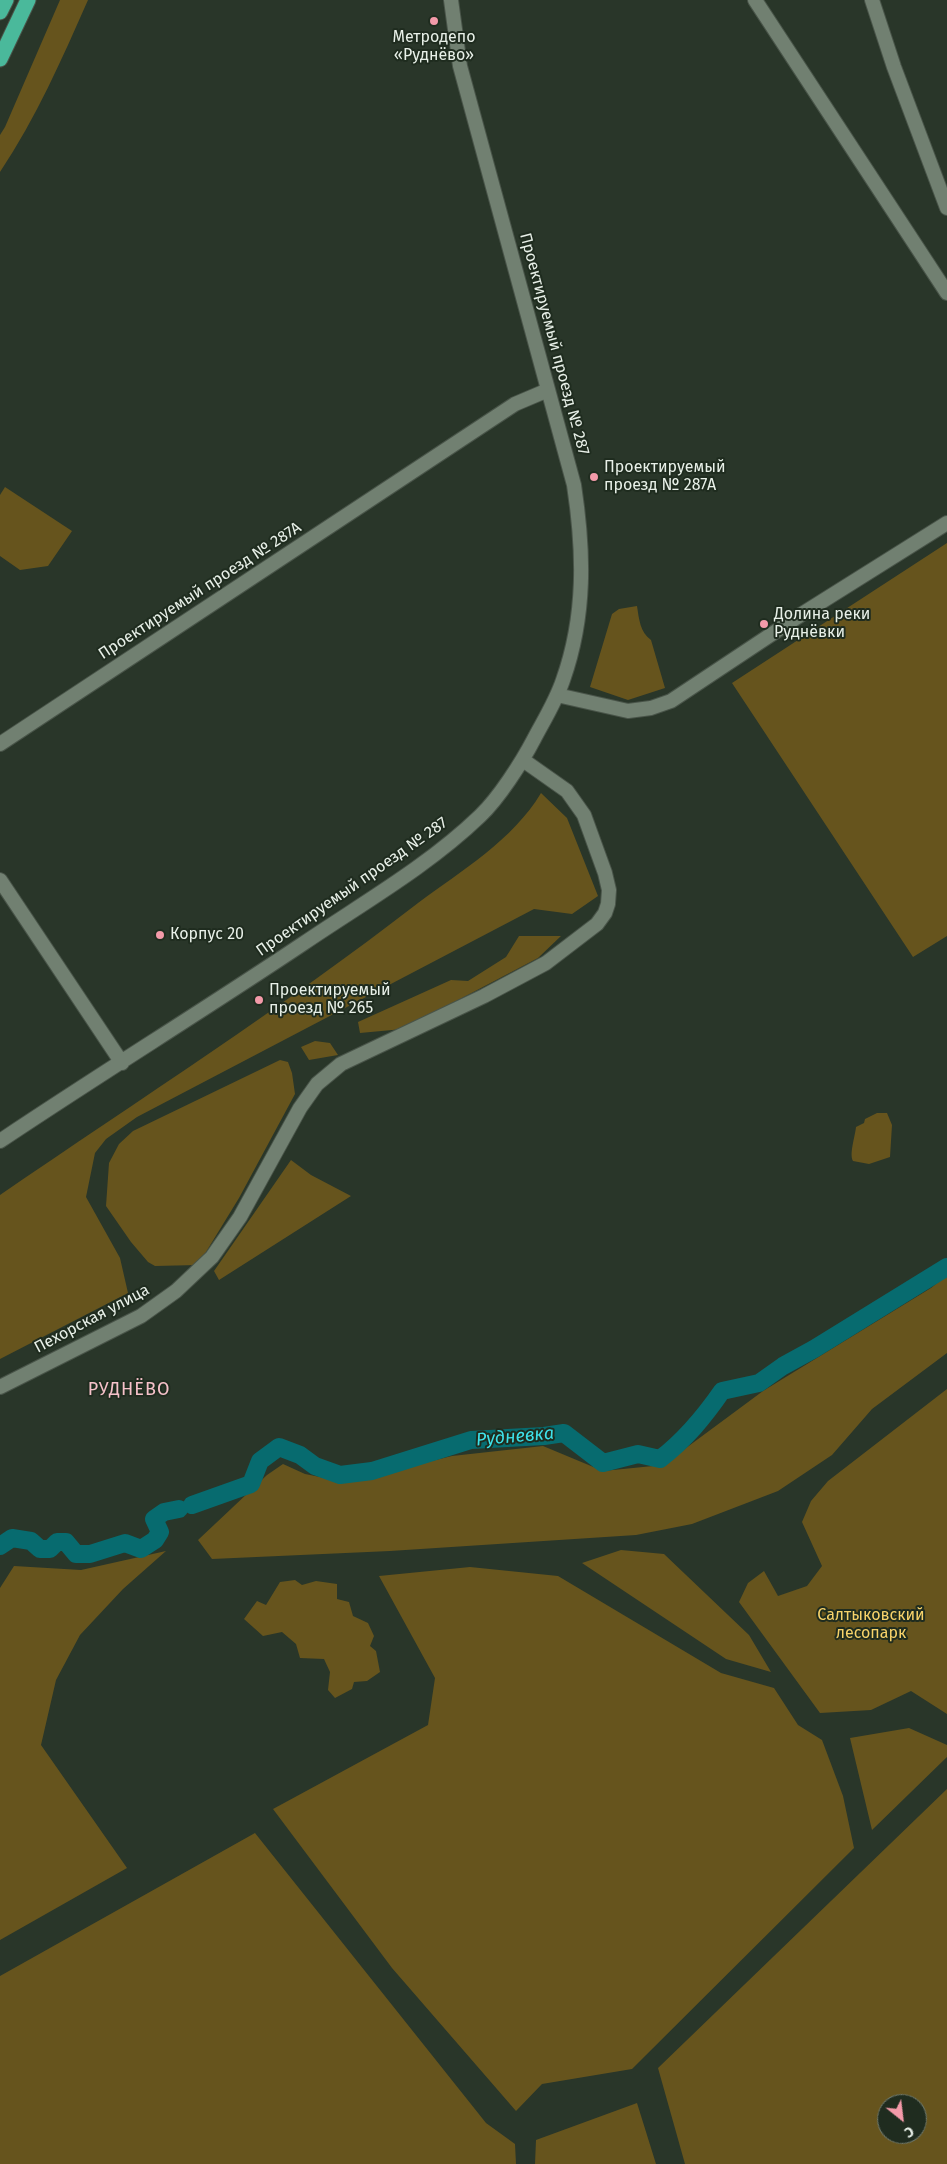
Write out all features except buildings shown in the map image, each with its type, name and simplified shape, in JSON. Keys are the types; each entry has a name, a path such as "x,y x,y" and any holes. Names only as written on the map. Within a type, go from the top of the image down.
{"highway":[{"path":"0,12 6,0"},
{"path":"0,59 28,0"}],"street":[{"name":"Проектируемый проезд № 287","path":"0,1141 122,1063 439,851 482,815 523,760 557,695 571,655 577,622 582,547 574,485 460,66 451,0"},
{"path":"755,0 947,293"},
{"path":"872,0 894,67 947,208"},
{"name":"Проектируемый проезд № 287А","path":"0,744 515,404 548,390"},
{"path":"557,695 628,711 651,708 671,701 804,612 947,523"},
{"name":"Пехорская улица","path":"0,1387 141,1316 176,1291 212,1257 240,1217 316,1084 341,1064 484,996 546,963 597,924 605,914 609,890 605,873 584,815 567,791 523,760"},
{"path":"0,880 122,1063"}],"green space":[{"path":"60,0 88,0 37,109 0,172 0,135"},
{"path":"5,487 72,531 48,566 20,570 0,556 0,495"},
{"path":"947,543 947,936 913,957 732,683"},
{"path":"637,606 641,625 644,633 651,640 665,688 628,700 590,687 612,614 619,609"},
{"path":"541,793 567,818 598,896 572,914 534,909 137,1117 106,1139 95,1153 86,1197 120,1258 128,1293 0,1359 0,1195 264,1016 468,867 516,826"},
{"path":"519,936 561,936 538,958 403,1029 360,1033 358,1022 451,980 468,981 506,957"},
{"path":"315,1041 330,1043 338,1055 309,1060 301,1047"},
{"path":"280,1060 288,1062 292,1073 295,1094 239,1198 198,1265 155,1266 148,1262 131,1242 106,1206 109,1163 119,1144 133,1131"},
{"path":"877,1113 887,1113 892,1125 890,1157 869,1164 853,1161 852,1150 856,1127 864,1123 865,1119"},
{"path":"291,1160 311,1175 351,1196 219,1280 214,1271"},
{"path":"947,1275 947,1353 872,1409 832,1455 778,1491 692,1524 636,1535 390,1551 212,1559 198,1540 267,1475 283,1464 305,1474 345,1482 452,1456 543,1446 603,1471 663,1465 763,1391 931,1288"},
{"name":"Салтыковский лесопарк","path":"947,1389 947,1714 911,1691 871,1710 820,1713 739,1602 748,1583 764,1571 778,1596 807,1586 822,1566 802,1522 811,1501 828,1481"},
{"path":"621,1550 664,1554 749,1635 771,1672 726,1659 582,1563"},
{"path":"166,1551 123,1589 80,1635 56,1680 41,1745 127,1868 0,1940 0,1588 14,1566 81,1570"},
{"path":"470,1567 558,1576 721,1673 774,1688 798,1725 822,1740 843,1796 854,1848 632,2069 542,2084 516,2111 392,1968 273,1809 428,1725 435,1678 379,1576"},
{"path":"295,1580 302,1585 316,1581 337,1584 337,1599 349,1602 353,1616 368,1623 374,1636 370,1646 376,1651 380,1672 367,1681 354,1682 352,1689 335,1698 328,1690 330,1672 324,1659 300,1658 296,1644 282,1632 263,1636 244,1619 257,1601 266,1605 280,1582"},
{"path":"909,1728 947,1745 947,1757 872,1830 850,1738"},
{"path":"947,1789 947,2164 685,2164 658,2068"},
{"path":"255,1833 486,2123 515,2144 516,2164 0,2164 0,1976"},
{"path":"637,2103 656,2164 535,2164 536,2140"}],"waterway":[{"name":"Рудневка","path":"192,1505 251,1484 260,1461 279,1447 300,1455 315,1466 340,1475 372,1471 471,1440 564,1433 603,1463 638,1454 660,1459 694,1427 722,1391 759,1383 783,1366 947,1267"},
{"name":"Рудневка","path":"0,1546 12,1538 31,1541 40,1549 50,1549 57,1542 66,1542 76,1554 90,1554 125,1543 141,1549 155,1540 160,1532 154,1519 164,1512 179,1509"}],"place":[{"name":"Метродепо «Руднёво»","path":"434,21"},
{"name":"Проектируемый проезд № 287А","path":"594,477"},
{"name":"Долина реки Руднёвки","path":"764,624"},
{"name":"Корпус 20","path":"160,935"},
{"name":"Проектируемый проезд № 265","path":"259,1000"}],"district":[{"name":"РУДНЁВО","path":"129,1390"}]}
